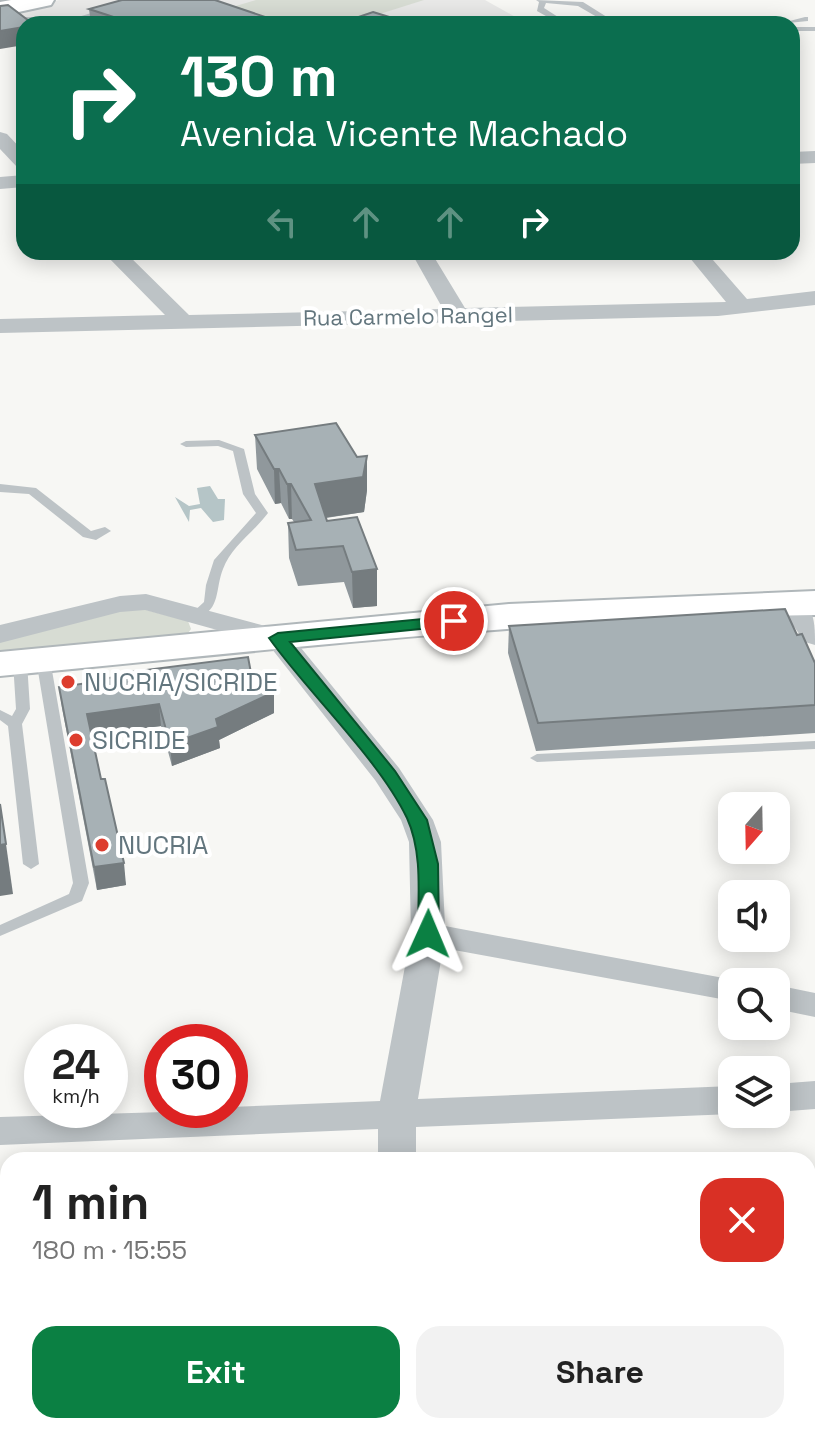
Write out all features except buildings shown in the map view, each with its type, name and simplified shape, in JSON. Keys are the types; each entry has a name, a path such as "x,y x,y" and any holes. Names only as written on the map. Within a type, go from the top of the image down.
{"street":[{"path":"16,15 43,0"},
{"path":"0,138 16,155"},
{"path":"121,260 184,322"},
{"path":"426,260 458,315"},
{"path":"702,260 742,307"},
{"name":"Rua Carmelo Rangel","path":"0,326 742,307 815,298"},
{"path":"16,655 132,602 159,603 278,638 388,775 417,820 428,864 428,934 397,1113 397,1152"},
{"path":"16,655 278,638 623,608 803,603 815,636"},
{"path":"428,934 718,986"},
{"path":"790,1000 815,1005"},
{"path":"790,1097 815,1095"},
{"path":"0,1131 718,1101"}],"lane":[{"path":"94,0 116,8"},
{"path":"93,16 143,0"},
{"path":"552,16 540,9 541,0 580,4 600,16"},
{"path":"800,20 805,19"},
{"path":"186,444 219,443 238,449 249,494 262,513 249,532 226,548 211,584 210,603 198,614"},
{"path":"0,488 32,491 80,529"},
{"path":"16,655 23,709 15,724 31,864"},
{"path":"0,931 76,897 81,883 16,655"},
{"path":"0,714 15,724"},
{"path":"537,758 815,745"}],"shaded area":[{"path":"59,0 485,0 514,16 16,17 10,13"},
{"path":"256,0 424,0 373,16 254,16 229,8"},
{"path":"210,486 218,499 225,499 224,520 213,522 201,508 190,510 189,522 175,497 189,506 200,504 197,488"},
{"path":"131,606 188,621 191,629 186,636 0,657 0,639"}],"place":[{"name":"NUCRIA/SICRIDE","path":"68,682"},
{"name":"SICRIDE","path":"76,740"},
{"name":"NUCRIA","path":"102,845"}],"route":[{"path":"428,934 428,864 425,842 417,820 388,775 278,638 454,621"}]}
